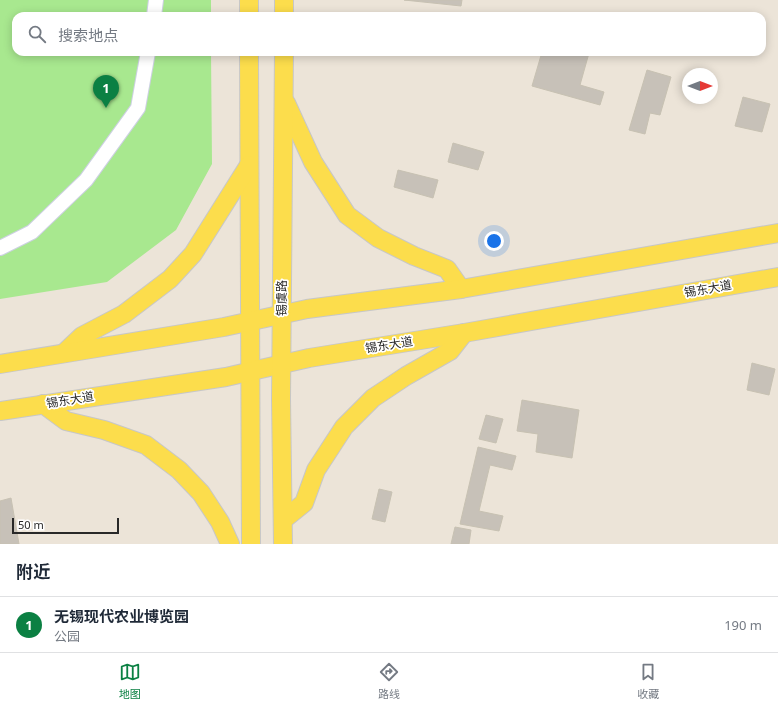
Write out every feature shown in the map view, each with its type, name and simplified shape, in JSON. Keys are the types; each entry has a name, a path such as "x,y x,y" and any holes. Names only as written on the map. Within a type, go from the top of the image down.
{"main road":[{"path":"249,0 249,12"},
{"path":"284,0 284,12"},
{"path":"249,56 251,544"},
{"name":"锡虞路","path":"283,544 282,314 284,56"},
{"path":"284,98 313,162 347,214 378,238 414,256 447,269 462,289"},
{"path":"64,352 82,336 124,314 170,279 192,254 249,165"},
{"path":"0,364 64,352 216,328 307,309 462,289 778,233"},
{"name":"锡东大道","path":"0,411 226,377 309,358 464,333 778,276"},
{"path":"283,520 304,503 316,470 344,427 373,398 406,376 450,352 464,333"},
{"path":"43,404 66,421 104,430 146,446 179,470 201,492 220,522 230,544"}],"lane":[{"path":"154,12 156,0"},
{"path":"0,248 32,232 86,180 138,108 147,56"}],"green space":[{"path":"0,0 211,0 211,12 12,12 12,56 211,56 212,164 176,230 107,282 0,299"}],"building":[{"path":"404,0 462,0 461,6"},
{"path":"541,56 588,56 580,85 604,92 600,105 532,86"},
{"path":"647,70 671,77 660,115 650,113 645,134 629,130"},
{"path":"743,97 770,104 762,132 735,126"},
{"path":"453,143 484,152 478,170 448,162"},
{"path":"398,170 438,180 433,198 394,187"},
{"path":"752,363 775,369 769,395 747,390"},
{"path":"522,400 579,410 572,458 536,452 538,434 517,431"},
{"path":"486,415 503,419 496,443 479,439"},
{"path":"478,447 516,456 512,470 490,465 479,511 503,516 499,531 460,524"},
{"path":"379,489 392,492 385,522 372,519"},
{"path":"11,498 19,544 0,544 0,501"},
{"path":"455,527 471,530 469,544 451,544"}],"place":[{"name":"无锡现代农业博览园","path":"106,108"}]}
